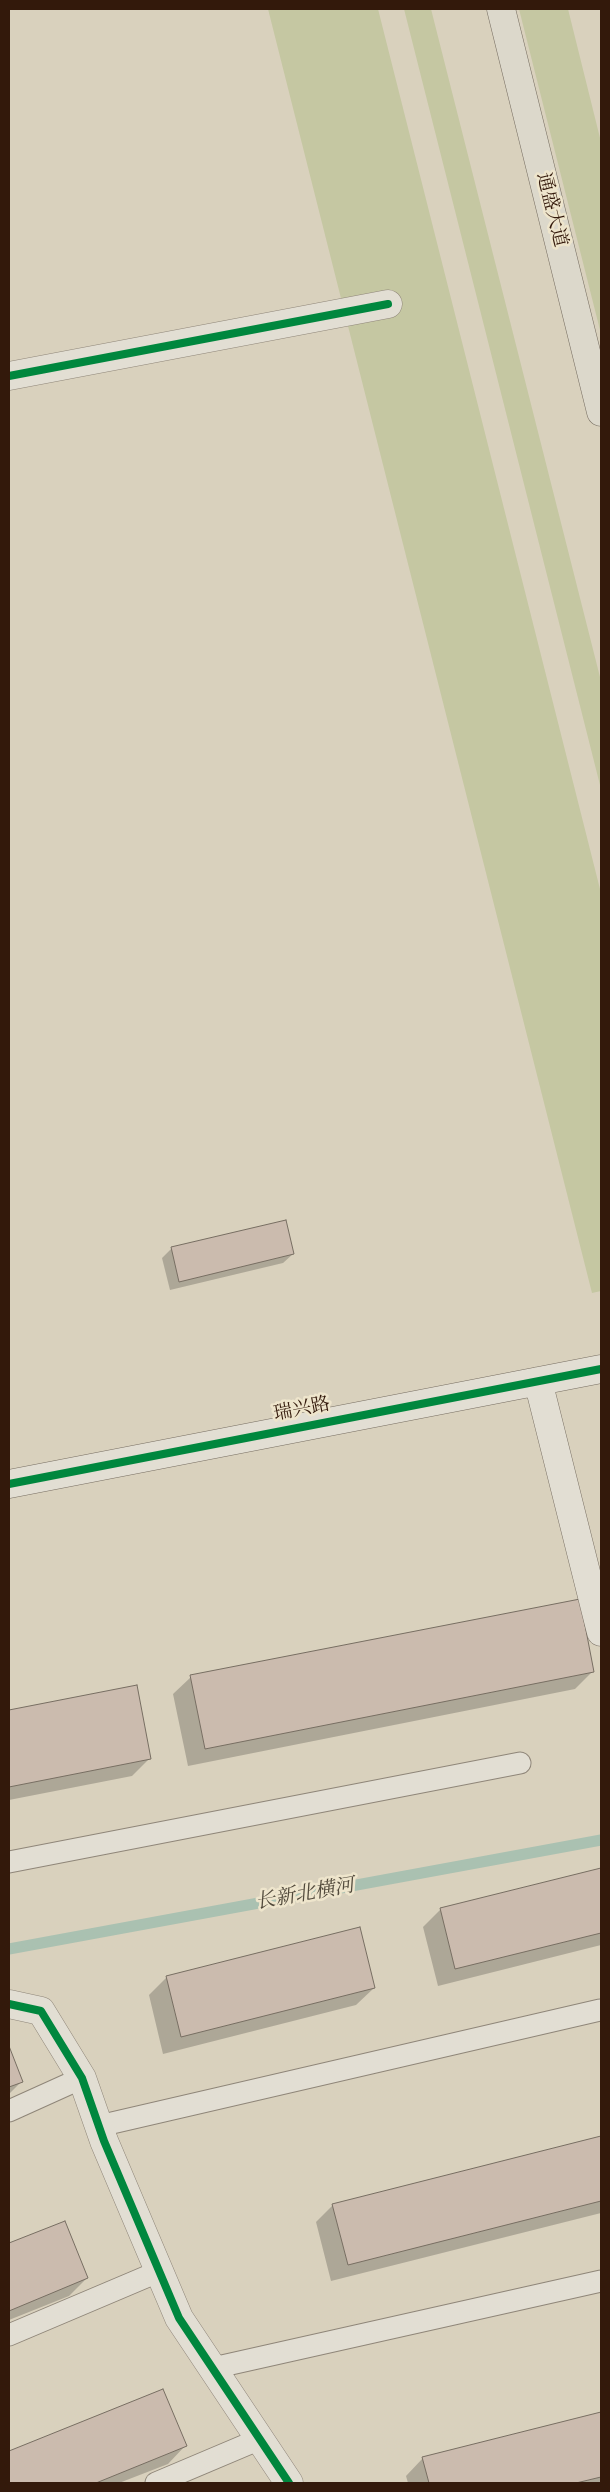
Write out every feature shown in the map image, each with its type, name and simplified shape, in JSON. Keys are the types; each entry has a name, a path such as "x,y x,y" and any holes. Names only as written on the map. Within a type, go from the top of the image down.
{"main road":[{"name":"通盛大道","path":"502,9 601,412"}],"street":[{"path":"9,376 388,304"},
{"name":"瑞兴路","path":"9,1484 601,1369"},
{"path":"538,1382 601,1632"},
{"path":"9,2004 41,2011 82,2078 99,2126 180,2318 289,2483"}],"lane":[{"path":"9,1862 520,1763"},
{"path":"99,2126 600,2010"},
{"path":"9,2111 82,2078"},
{"path":"9,2335 160,2271"},
{"path":"213,2368 601,2281"},
{"path":"156,2483 260,2439"}],"green space":[{"path":"268,9 378,9 601,893 601,1291 592,1293"},
{"path":"404,9 431,9 601,681 601,789"},
{"path":"519,9 568,9 601,142 601,334"}],"building":[{"path":"286,1220 294,1254 179,1282 171,1247"},
{"path":"580,1599 594,1672 205,1749 190,1675"},
{"path":"137,1685 151,1759 9,1787 9,1710"},
{"path":"601,1868 601,1933 455,1969 440,1908"},
{"path":"360,1927 375,1988 181,2037 166,1976"},
{"path":"9,2046 23,2082 9,2087"},
{"path":"601,2136 601,2201 348,2265 332,2204"},
{"path":"65,2221 88,2278 9,2311 9,2243"},
{"path":"163,2389 187,2446 96,2483 9,2483 9,2451"},
{"path":"601,2412 601,2477 576,2483 429,2483 422,2457"}],"waterway":[{"name":"长新北横河","path":"9,1949 601,1840"}],"cycle path":[{"path":"9,376 388,304"},
{"path":"9,1484 601,1369"},
{"path":"9,2004 41,2011 82,2078 104,2141 179,2318 289,2483"}]}
